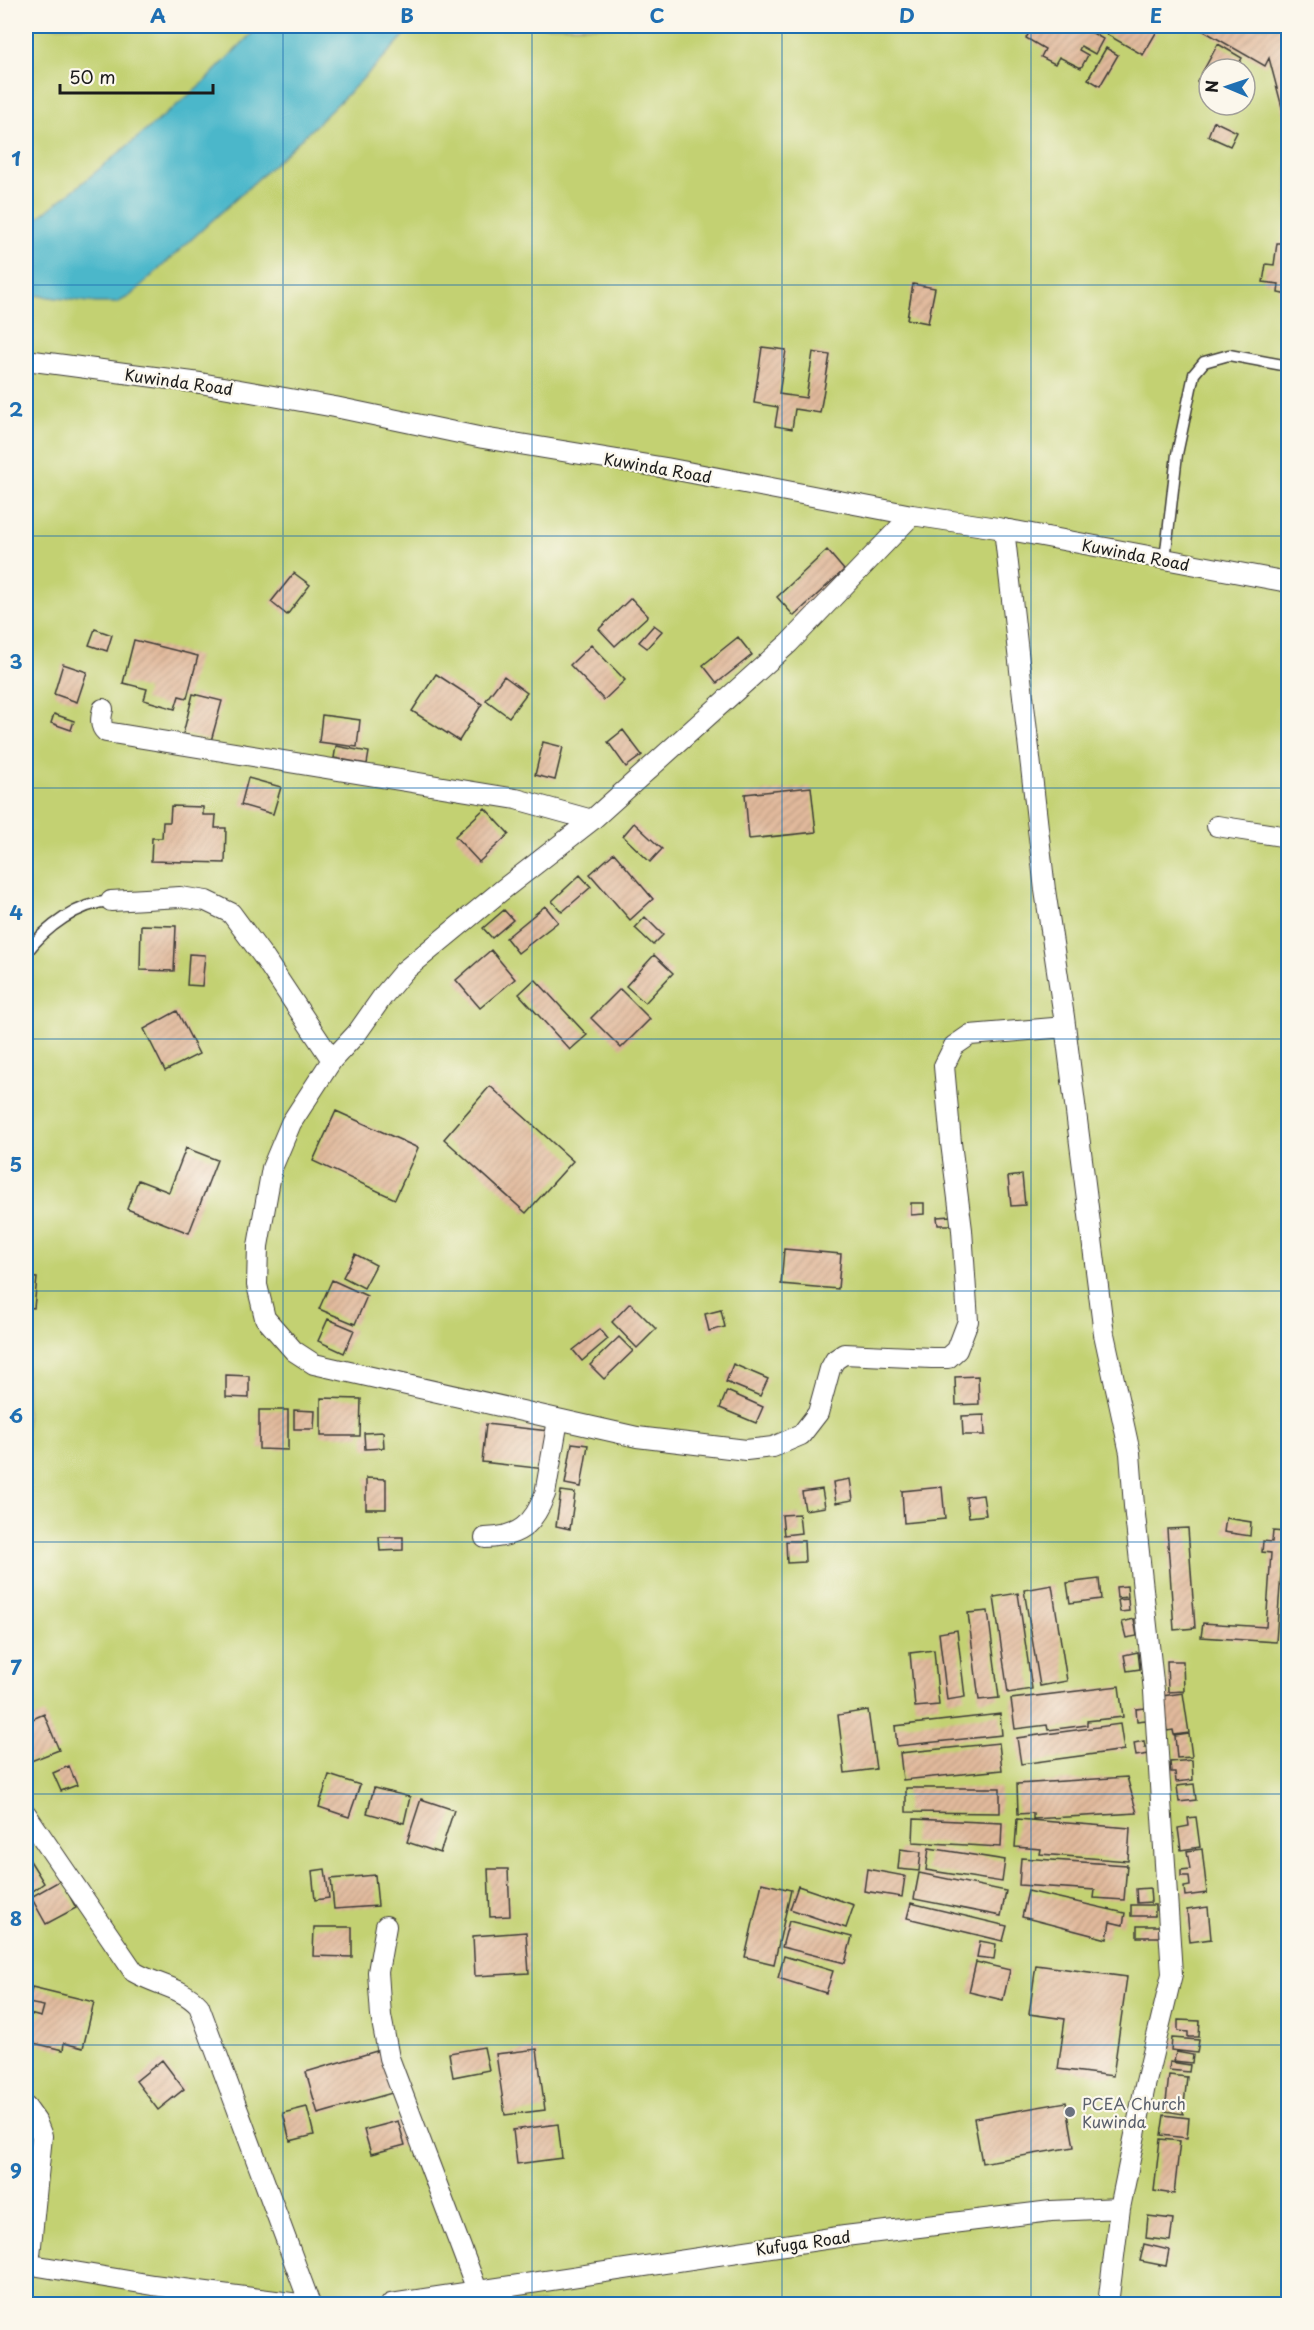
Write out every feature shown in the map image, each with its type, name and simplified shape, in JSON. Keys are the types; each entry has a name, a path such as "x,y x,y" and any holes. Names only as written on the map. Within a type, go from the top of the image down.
{"street":[{"name":"Kuwinda Road","path":"26,360 200,383 335,407 483,438 666,468 912,515 1004,529 1288,582"},
{"path":"912,515 789,643 592,820 404,971 383,996 357,1033 332,1060 291,1123 272,1168 258,1246 257,1285 265,1318 294,1351 314,1364 637,1437 746,1450 773,1447 801,1435 818,1413 830,1369 835,1360 844,1354 948,1358 957,1350 968,1321 962,1230 944,1066 954,1046 970,1035 1065,1027"},
{"path":"1004,529 1045,890 1104,1334 1130,1453 1154,1691 1172,1974 1144,2086 1120,2208 1108,2304"},
{"path":"103,709 101,724 106,732 516,799 592,820"},
{"path":"1217,826 1288,837"},
{"path":"111,901 180,897 207,902 231,913 265,959 332,1060"},
{"path":"485,1538 506,1537 520,1531 540,1506 545,1494 558,1420"},
{"path":"29,1825 134,1972 145,1979 184,1993 199,2006 310,2304"},
{"path":"386,1926 378,1972 381,2016 389,2058 477,2290"},
{"path":"26,2107 36,2121 42,2136 27,2264 153,2285 299,2304"},
{"name":"Kufuga Road","path":"391,2304 933,2224 1051,2211 1120,2208"}],"lane":[{"path":"1164,560 1177,454 1194,374 1204,362 1229,355 1288,366"},
{"path":"26,953 36,940 78,908 111,901"}],"green space":[{"path":"26,26 1288,26 1288,2304 26,2304"}],"water":[{"path":"259,26 413,26 380,62 310,130 130,296 117,303 96,303 26,294 26,227 200,86"}],"building":[{"path":"1033,26 1092,26 1089,31 1103,39 1095,54 1081,46 1079,50 1088,55 1081,68 1059,57 1055,64 1041,57 1045,49 1026,38"},
{"path":"1111,26 1160,26 1143,55 1106,34"},
{"path":"1195,26 1288,27 1286,30 1288,29 1288,130 1269,58 1265,66 1257,61 1257,57 1249,57"},
{"path":"1218,44 1240,57 1211,57"},
{"path":"1106,48 1118,55 1100,86 1088,79"},
{"path":"1214,121 1237,132 1230,146 1208,136"},
{"path":"1284,228 1288,228 1288,295 1278,293 1279,284 1263,282 1266,264 1274,265 1277,243 1282,243"},
{"path":"913,284 935,288 928,323 907,319"},
{"path":"762,347 786,350 779,394 806,398 813,352 830,355 820,413 795,409 792,429 775,426 778,407 754,403"},
{"path":"827,550 844,570 794,616 777,597"},
{"path":"294,573 310,585 287,615 271,602"},
{"path":"631,598 648,616 615,646 599,629"},
{"path":"654,625 662,631 647,648 639,642"},
{"path":"95,629 112,635 107,651 89,645"},
{"path":"738,637 752,655 717,683 703,665"},
{"path":"134,640 198,656 187,698 179,696 175,709 144,700 147,689 123,683"},
{"path":"591,645 625,680 604,700 570,665"},
{"path":"63,664 87,672 77,702 54,694"},
{"path":"436,674 482,704 459,741 412,711"},
{"path":"504,676 527,693 509,717 486,700"},
{"path":"193,694 222,701 211,741 183,734"},
{"path":"54,714 74,721 71,730 51,723"},
{"path":"322,715 360,720 357,747 319,742"},
{"path":"623,730 642,755 626,767 608,742"},
{"path":"543,742 563,747 555,780 535,775"},
{"path":"336,746 369,752 367,764 334,758"},
{"path":"248,778 281,787 273,814 241,805"},
{"path":"811,787 816,832 749,839 745,794"},
{"path":"171,806 203,807 203,815 216,815 215,828 226,828 225,863 151,861 152,838 162,838 163,822 170,822"},
{"path":"485,808 509,834 479,862 455,836"},
{"path":"634,823 662,849 650,862 623,836"},
{"path":"614,853 653,899 630,920 590,874"},
{"path":"580,875 591,887 562,912 552,901"},
{"path":"545,906 558,922 518,953 506,938"},
{"path":"504,910 513,920 492,938 483,928"},
{"path":"645,917 663,935 653,945 635,928"},
{"path":"141,925 176,926 174,971 140,970"},
{"path":"491,950 515,979 480,1008 456,980"},
{"path":"189,954 205,955 202,986 187,985"},
{"path":"654,955 673,973 645,1003 626,986"},
{"path":"535,979 587,1035 570,1050 519,994"},
{"path":"620,989 650,1019 621,1048 591,1018"},
{"path":"177,1011 199,1054 165,1071 144,1029"},
{"path":"490,1086 573,1161 526,1213 444,1139"},
{"path":"336,1111 418,1148 395,1199 313,1161"},
{"path":"186,1148 217,1160 189,1233 127,1209 138,1180 169,1192"},
{"path":"1022,1175 1025,1205 1011,1206 1008,1177"},
{"path":"911,1203 924,1203 924,1214 911,1215"},
{"path":"951,1216 951,1225 938,1225 937,1217"},
{"path":"784,1249 841,1254 838,1289 781,1284"},
{"path":"355,1254 376,1265 364,1288 343,1277"},
{"path":"26,1277 37,1278 34,1308 26,1307"},
{"path":"332,1280 367,1296 355,1324 319,1309"},
{"path":"630,1303 656,1329 637,1348 612,1322"},
{"path":"721,1310 725,1327 709,1331 705,1314"},
{"path":"328,1319 354,1330 344,1353 318,1341"},
{"path":"600,1329 608,1339 582,1361 573,1350"},
{"path":"619,1337 633,1351 604,1379 590,1365"},
{"path":"733,1364 768,1379 760,1396 726,1382"},
{"path":"226,1375 249,1376 249,1398 226,1397"},
{"path":"978,1376 979,1404 956,1405 955,1377"},
{"path":"727,1391 763,1407 756,1423 720,1408"},
{"path":"321,1398 361,1399 360,1436 321,1436"},
{"path":"259,1410 288,1410 288,1450 259,1449"},
{"path":"294,1410 315,1411 314,1429 294,1429"},
{"path":"984,1415 985,1435 963,1435 962,1416"},
{"path":"486,1424 549,1431 545,1469 482,1462"},
{"path":"383,1432 384,1448 365,1449 364,1433"},
{"path":"572,1443 588,1445 581,1487 565,1484"},
{"path":"366,1478 386,1479 386,1509 366,1509"},
{"path":"850,1479 853,1500 836,1503 833,1482"},
{"path":"942,1487 945,1519 904,1523 902,1491"},
{"path":"822,1489 825,1507 805,1510 802,1492"},
{"path":"561,1491 575,1493 570,1529 556,1526"},
{"path":"983,1495 986,1515 969,1517 966,1497"},
{"path":"799,1514 801,1533 784,1535 782,1515"},
{"path":"1226,1518 1251,1522 1250,1536 1224,1532"},
{"path":"1188,1528 1195,1628 1174,1630 1167,1529"},
{"path":"1273,1531 1284,1532 1276,1642 1201,1637 1203,1623 1266,1627 1271,1553 1262,1552 1263,1541 1272,1542"},
{"path":"379,1537 403,1537 403,1550 380,1551"},
{"path":"786,1541 804,1541 805,1562 787,1563"},
{"path":"1099,1579 1101,1599 1070,1603 1067,1583"},
{"path":"1052,1585 1067,1681 1040,1686 1024,1590"},
{"path":"1127,1586 1128,1597 1117,1598 1116,1587"},
{"path":"1018,1593 1032,1689 1008,1693 994,1597"},
{"path":"1128,1599 1129,1611 1120,1612 1118,1600"},
{"path":"988,1611 999,1698 979,1700 968,1613"},
{"path":"1134,1619 1137,1636 1126,1638 1122,1622"},
{"path":"957,1630 965,1697 947,1700 939,1633"},
{"path":"934,1650 939,1705 915,1707 910,1653"},
{"path":"1138,1652 1140,1669 1127,1671 1124,1655"},
{"path":"1167,1661 1183,1661 1184,1691 1168,1692"},
{"path":"1119,1686 1123,1717 1087,1721 1087,1725 1048,1730 1047,1725 1015,1729 1011,1699"},
{"path":"1183,1693 1189,1733 1174,1735 1173,1730 1167,1731 1162,1696"},
{"path":"1146,1708 1146,1720 1137,1721 1136,1709"},
{"path":"868,1710 876,1769 845,1773 838,1715"},
{"path":"44,1714 59,1750 26,1763 26,1722"},
{"path":"1000,1714 1002,1735 897,1746 895,1726"},
{"path":"1120,1724 1124,1750 1021,1764 1017,1738"},
{"path":"1189,1734 1192,1757 1177,1758 1175,1736"},
{"path":"1144,1741 1149,1754 1136,1756 1134,1743"},
{"path":"999,1743 1002,1770 903,1780 900,1753"},
{"path":"1192,1760 1193,1780 1176,1782 1175,1772 1171,1772 1170,1762"},
{"path":"69,1766 77,1785 61,1791 53,1773"},
{"path":"329,1775 360,1785 349,1817 319,1807"},
{"path":"1127,1777 1137,1813 1033,1819 1033,1813 1018,1814 1017,1784"},
{"path":"1194,1784 1196,1800 1179,1802 1177,1786"},
{"path":"374,1788 410,1797 404,1823 367,1813"},
{"path":"906,1788 1000,1788 1000,1813 906,1812"},
{"path":"421,1799 454,1810 440,1853 407,1842"},
{"path":"1196,1817 1200,1847 1181,1850 1178,1828 1189,1826 1188,1818"},
{"path":"914,1819 1002,1823 1001,1847 913,1842"},
{"path":"1017,1819 1130,1828 1128,1861 1040,1854 1041,1849 1015,1847"},
{"path":"929,1848 1005,1860 1002,1882 926,1870"},
{"path":"900,1849 921,1852 919,1871 898,1869"},
{"path":"1202,1849 1207,1893 1185,1896 1184,1887 1190,1886 1189,1876 1181,1876 1181,1870 1190,1869 1187,1851"},
{"path":"1021,1858 1127,1865 1124,1900 1094,1898 1095,1890 1019,1885"},
{"path":"29,1859 44,1883 26,1896 26,1861"},
{"path":"325,1869 329,1898 315,1900 312,1871"},
{"path":"488,1869 508,1869 510,1916 490,1917"},
{"path":"867,1869 905,1876 902,1897 864,1891"},
{"path":"919,1873 1006,1891 1001,1916 914,1899"},
{"path":"375,1875 378,1906 334,1909 331,1879"},
{"path":"61,1880 76,1908 46,1924 31,1897"},
{"path":"762,1883 791,1890 774,1964 745,1957"},
{"path":"798,1886 854,1905 846,1928 790,1909"},
{"path":"1150,1888 1151,1902 1137,1903 1136,1889"},
{"path":"1028,1891 1125,1913 1123,1925 1110,1922 1107,1939 1022,1917"},
{"path":"911,1903 1007,1926 1003,1941 907,1918"},
{"path":"1131,1905 1155,1905 1155,1916 1131,1916"},
{"path":"1208,1907 1211,1939 1190,1942 1187,1910"},
{"path":"789,1921 852,1937 845,1963 782,1947"},
{"path":"1137,1926 1159,1926 1159,1937 1137,1937"},
{"path":"314,1927 352,1927 352,1957 313,1956"},
{"path":"526,1932 529,1973 475,1976 473,1936"},
{"path":"980,1941 996,1944 994,1959 977,1957"},
{"path":"784,1956 833,1971 826,1993 778,1978"},
{"path":"976,1962 1010,1970 1003,2000 969,1992"},
{"path":"1036,1965 1127,1977 1113,2076 1058,2069 1065,2019 1029,2014"},
{"path":"32,1987 94,2002 83,2048 64,2043 63,2050 29,2042 30,2035 26,2034 26,2013 41,2017 44,2006 28,2003"},
{"path":"1178,2020 1200,2021 1199,2037 1188,2037 1188,2032 1178,2031"},
{"path":"1172,2038 1199,2040 1197,2053 1171,2050"},
{"path":"484,2047 489,2070 453,2077 449,2053"},
{"path":"537,2049 545,2110 505,2115 496,2054"},
{"path":"380,2050 392,2093 318,2114 306,2072"},
{"path":"1176,2052 1193,2055 1192,2063 1174,2061"},
{"path":"162,2060 184,2089 158,2110 136,2081"},
{"path":"1170,2062 1190,2065 1189,2072 1169,2070"},
{"path":"1169,2075 1187,2077 1183,2114 1165,2111"},
{"path":"1066,2102 1074,2147 982,2163 974,2118"},
{"path":"307,2107 314,2135 290,2141 283,2113"},
{"path":"1164,2115 1189,2118 1187,2138 1161,2135"},
{"path":"398,2121 405,2145 371,2154 364,2130"},
{"path":"558,2124 562,2158 517,2164 513,2130"},
{"path":"1160,2139 1180,2141 1174,2194 1154,2191"},
{"path":"1148,2216 1173,2219 1170,2241 1146,2238"},
{"path":"1144,2244 1169,2250 1166,2266 1140,2261"}],"place":[{"name":"PCEA Church Kuwinda","path":"1070,2112"}]}
